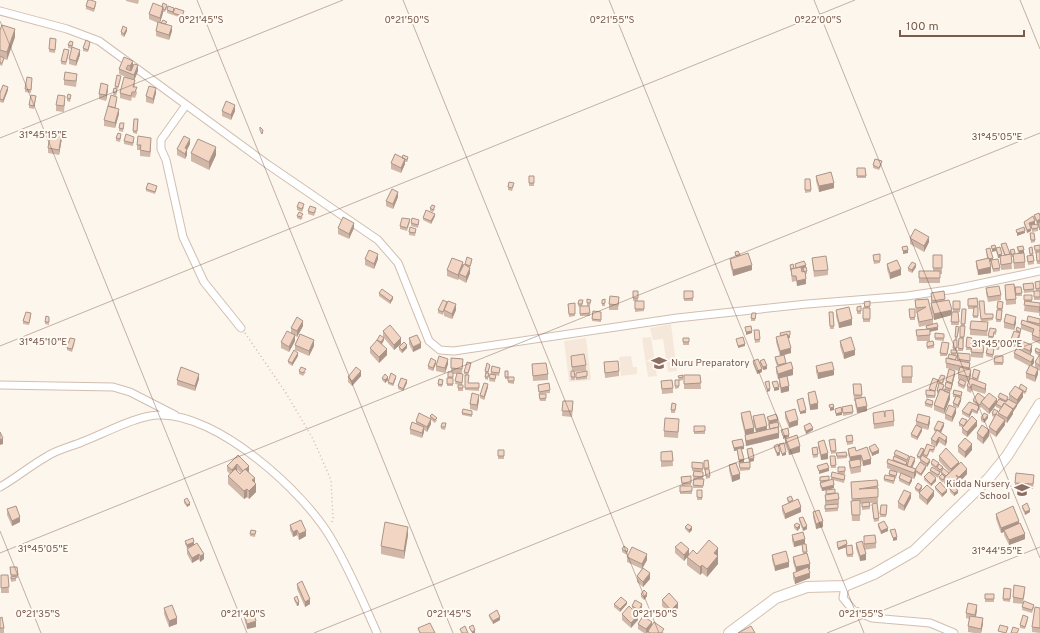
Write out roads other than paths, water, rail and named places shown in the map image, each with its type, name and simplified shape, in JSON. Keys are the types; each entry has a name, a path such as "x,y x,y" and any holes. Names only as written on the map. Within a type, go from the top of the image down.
{"street":[{"path":"0,11 67,29 99,41 267,164 378,240 398,263 429,341 440,350 454,351 677,318 806,304 906,296 955,289 1040,271"},
{"path":"186,105 161,140 160,149 166,160 183,237 204,282 241,328"},
{"path":"0,385 113,387 130,392 179,417 201,424 238,446 275,474 309,507 332,539 377,633"},
{"path":"729,633 776,598 807,587 845,586 874,574 914,551 989,478 1007,456 1040,404"},
{"path":"0,487 47,456 141,418 158,415 179,417"},
{"path":"845,586 843,598 853,610 872,618 930,624 954,633"}],"place":[{"name":"Nuru Preparatory","path":"659,363"},
{"name":"Kidda Nursery School","path":"1022,490"}]}
